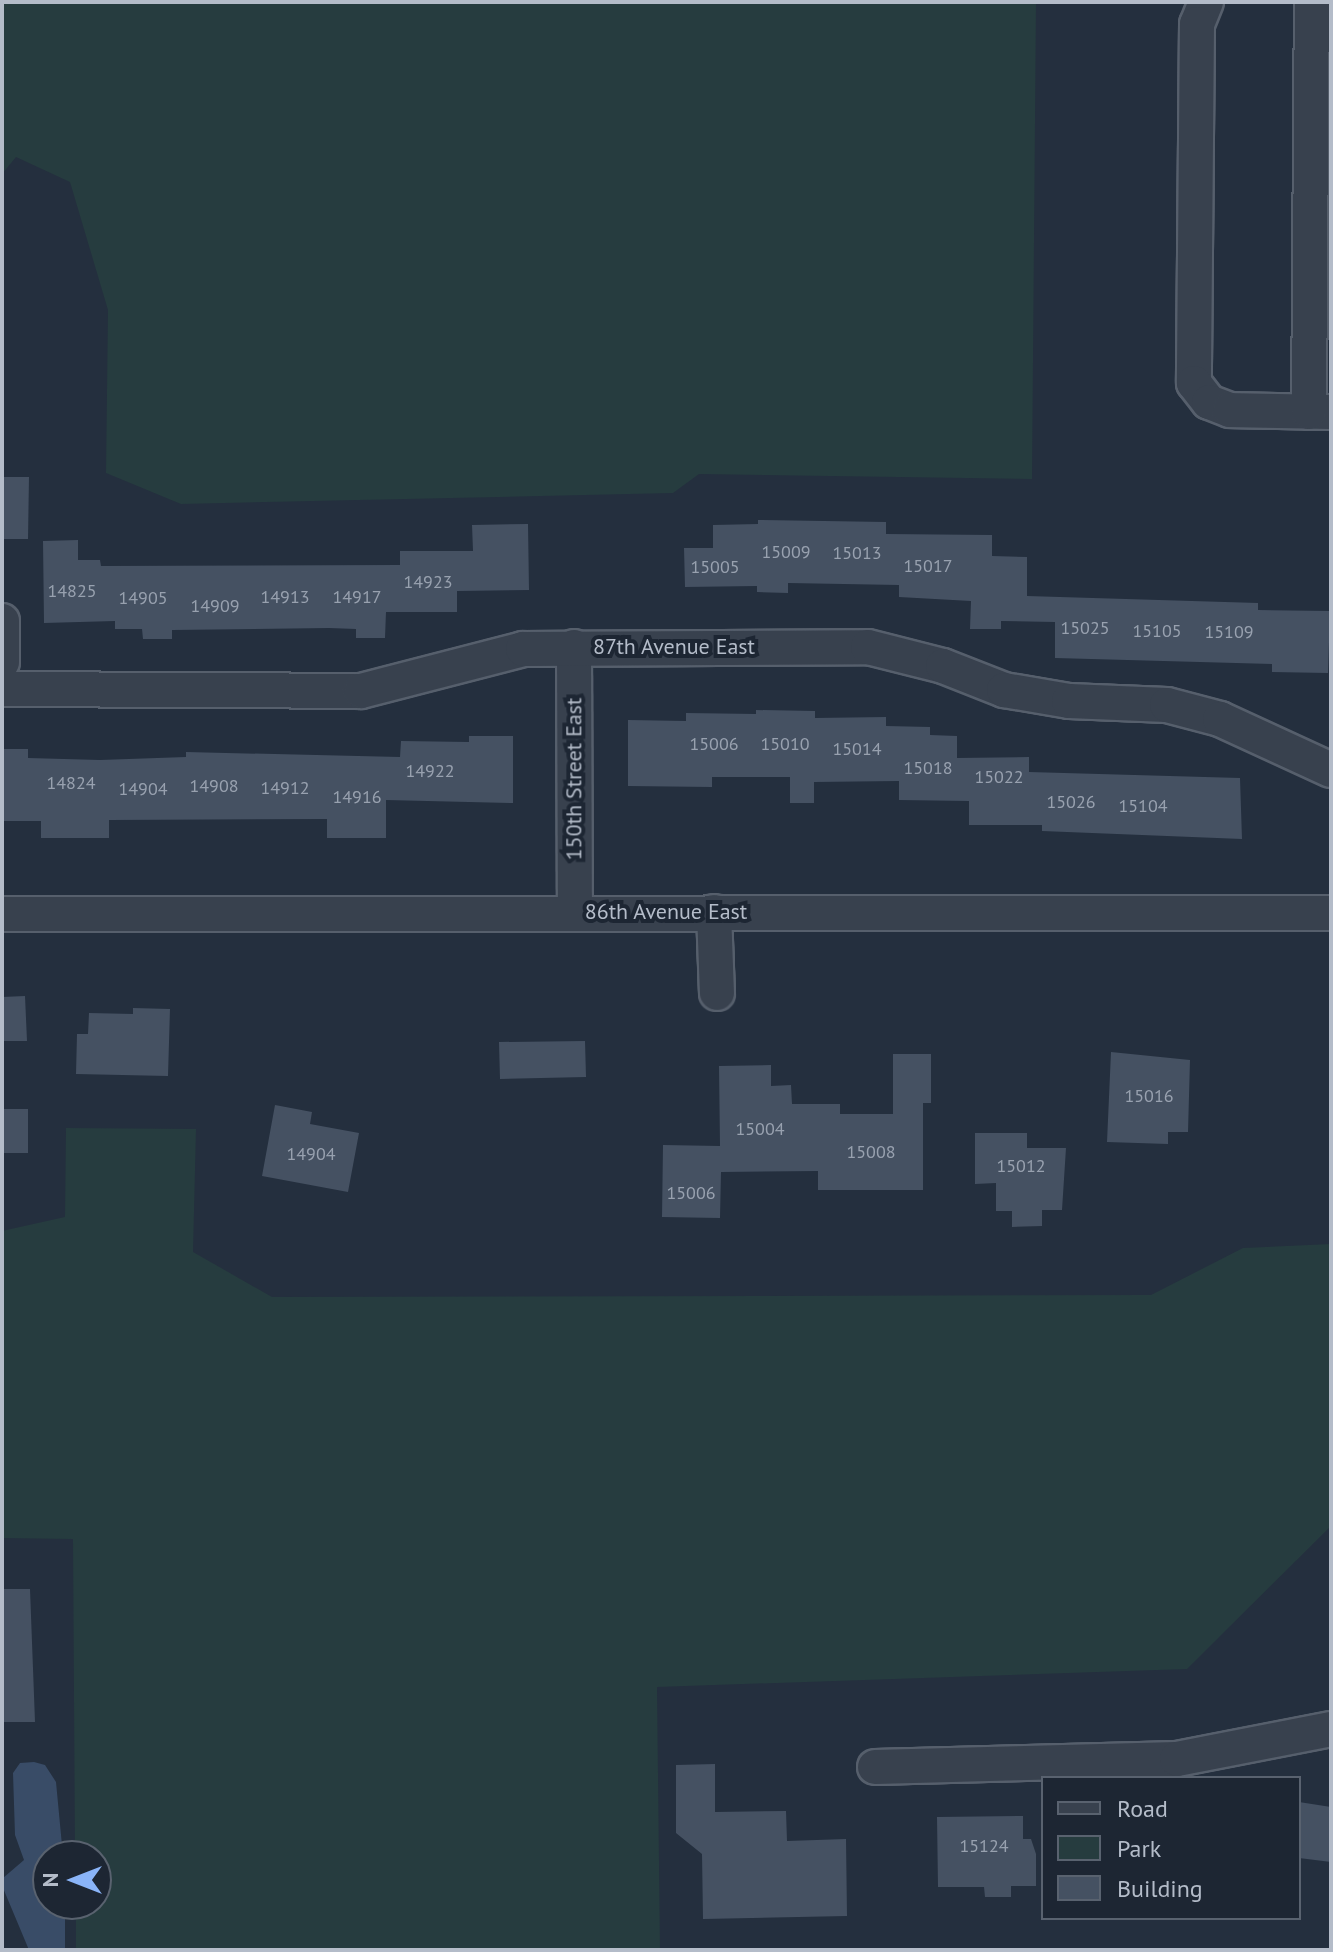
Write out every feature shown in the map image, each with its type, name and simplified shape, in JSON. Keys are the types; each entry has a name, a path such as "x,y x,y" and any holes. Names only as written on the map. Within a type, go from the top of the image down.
{"street":[{"path":"1206,2 1197,24 1194,383 1219,408 1320,412 1312,2"},
{"path":"2,621 2,662"},
{"name":"87th Avenue East","path":"2,689 361,691 484,657 574,647 868,647 943,666 1004,690 1069,701 1167,705 1220,719 1331,770"},
{"name":"150th Street East","path":"574,647 575,912"},
{"path":"714,912 717,993"},
{"name":"86th Avenue East","path":"2,914 1331,913"},
{"path":"875,1767 1177,1759 1331,1729"}],"green space":[{"path":"2,2 1036,2 1032,479 699,474 673,493 181,504 106,473 108,310 70,182 16,157 2,174"},
{"path":"66,1128 196,1129 193,1252 272,1297 1151,1295 1243,1248 1331,1244 1331,1526 1187,1669 657,1687 660,1950 76,1950 76,1920 112,1920 112,1840 75,1840 73,1539 2,1538 2,1231 65,1217"}],"water":[{"path":"20,1763 45,1765 56,1782 61,1840 32,1840 32,1920 65,1920 65,1950 29,1950 3,1888 3,1878 24,1860 15,1835 13,1773"}],"building":[{"path":"2,477 29,477 28,539 2,539"},
{"path":"758,520 886,522 886,534 992,535 992,556 1027,557 1027,596 1258,603 1258,610 1330,611 1328,673 1272,672 1272,664 1055,658 1055,622 1001,621 1001,629 970,629 971,601 899,597 899,585 788,583 788,593 757,592 757,586 685,587 684,548 713,548 713,525 758,524"},
{"path":"528,524 529,590 457,591 457,612 386,612 385,638 356,638 356,629 329,628 172,630 172,639 143,639 142,629 115,629 115,621 44,623 43,541 78,540 78,560 100,560 101,566 400,565 400,551 473,551 472,525"},
{"path":"756,710 815,711 815,718 886,717 886,726 930,727 930,735 957,736 957,758 1029,757 1029,772 1240,778 1242,839 1042,831 1042,825 969,825 969,801 899,800 899,781 814,782 814,803 790,803 790,777 712,777 712,787 628,786 628,720 686,721 686,713 756,714"},
{"path":"469,736 513,736 513,803 386,800 386,838 327,838 327,819 109,820 109,838 41,838 41,821 2,821 2,749 28,749 28,758 100,760 186,757 186,752 400,757 401,741 469,742"},
{"path":"25,996 27,1041 2,1041 2,997"},
{"path":"133,1008 170,1009 168,1076 76,1074 77,1034 88,1034 89,1013 133,1014"},
{"path":"585,1041 586,1077 500,1079 499,1042"},
{"path":"1111,1052 1190,1060 1188,1132 1168,1132 1168,1144 1107,1142"},
{"path":"893,1054 931,1054 931,1103 923,1103 923,1190 818,1190 818,1171 721,1172 720,1218 662,1217 663,1145 720,1146 719,1066 771,1065 771,1086 791,1085 792,1104 840,1104 840,1114 893,1114"},
{"path":"275,1105 312,1112 310,1124 359,1133 348,1192 262,1176"},
{"path":"2,1109 28,1109 28,1153 2,1153"},
{"path":"975,1133 1027,1133 1027,1148 1066,1148 1062,1210 1042,1210 1042,1226 1012,1227 1012,1211 996,1211 996,1183 975,1184"},
{"path":"2,1589 30,1589 35,1722 2,1722"},
{"path":"715,1764 715,1812 786,1811 787,1841 846,1839 847,1916 703,1919 702,1854 676,1833 676,1765"},
{"path":"1301,1802 1331,1807 1331,1862 1301,1858"},
{"path":"1023,1816 1023,1839 1031,1839 1036,1854 1036,1886 1011,1886 1011,1897 985,1897 984,1887 938,1887 937,1817"}]}
